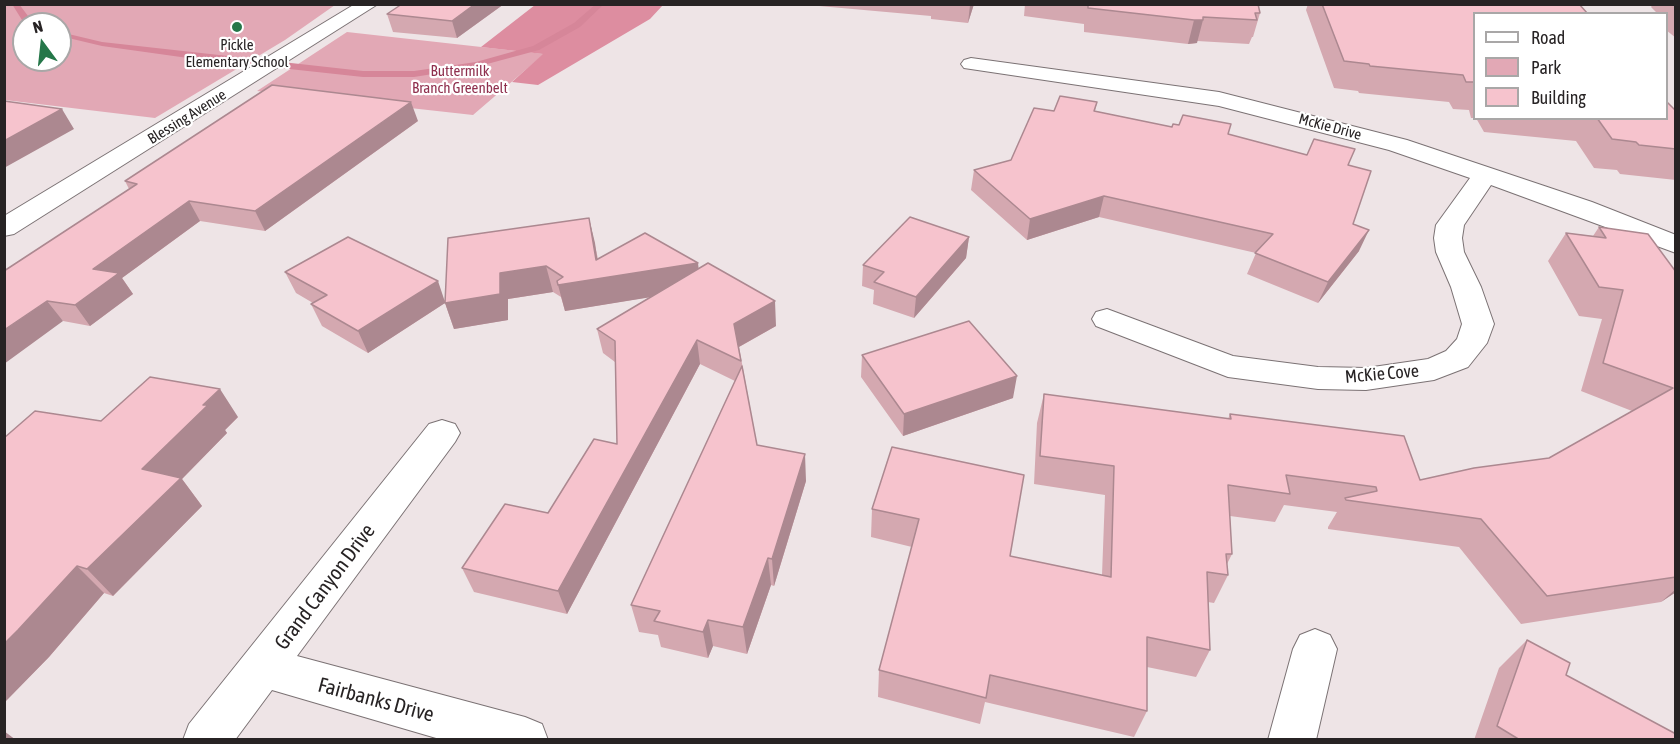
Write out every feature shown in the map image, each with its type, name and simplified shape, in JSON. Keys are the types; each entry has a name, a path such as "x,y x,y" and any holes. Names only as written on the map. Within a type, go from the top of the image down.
{"street":[{"name":"Blessing Avenue","path":"4,228 369,4"},
{"name":"McKie Drive","path":"971,64 1219,99 1398,145 1583,208 1676,245"},
{"name":"McKie Cove","path":"1107,319 1228,366 1318,378 1366,379 1434,369 1457,359 1471,343 1478,324 1466,286 1450,252 1448,238 1450,225 1486,174"},
{"name":"Grand Canyon Drive","path":"206,740 442,433"},
{"path":"1292,740 1315,649"},
{"name":"Fairbanks Drive","path":"263,667 525,740"}],"green space":[{"path":"5,4 335,4 285,40 155,118 5,100"},
{"name":"Buttermilk Branch Greenbelt","path":"347,32 544,54 473,115 257,91"}],"shaded area":[{"path":"535,5 663,5 650,19 538,85 512,82 543,54 481,47"}],"building":[{"path":"402,4 475,4 452,21 387,14"},
{"path":"1088,4 1258,4 1260,13 1255,13 1257,20 1203,17 1203,20 1194,20 1088,8"},
{"path":"1322,4 1579,4 1586,12 1473,12 1473,82 1466,82 1463,75 1370,66 1344,61"},
{"path":"272,85 411,102 255,211 189,201 93,269 119,273 75,305 47,301 4,330 4,271 137,184 125,181"},
{"path":"1060,96 1097,102 1094,111 1172,127 1173,124 1179,125 1183,115 1231,124 1228,134 1307,155 1314,139 1355,149 1348,165 1371,171 1353,224 1369,230 1328,282 1255,253 1273,234 1104,196 1030,219 974,170 1011,160 1034,108 1054,111"},
{"path":"4,101 62,109 4,141"},
{"path":"1668,103 1676,111 1676,149 1612,139 1598,120 1668,120"},
{"path":"910,217 969,237 916,297 874,282 884,272 863,265"},
{"path":"589,218 596,260 645,233 698,263 558,285 557,281 563,277 546,266 500,273 500,294 445,303 448,238"},
{"path":"1599,227 1648,234 1676,272 1676,577 1547,596 1481,519 1346,500 1345,498 1377,491 1376,487 1286,475 1290,494 1228,485 1232,554 1226,554 1228,575 1207,572 1210,650 1147,637 1147,711 990,675 986,698 879,670 919,519 872,509 892,447 1024,475 1010,556 1111,577 1114,466 1040,456 1044,394 1231,419 1230,414 1404,436 1420,480 1474,468 1549,458 1673,388 1603,363 1623,290 1599,287 1566,233 1606,238"},
{"path":"348,237 438,281 358,331 311,304 327,295 285,272"},
{"path":"708,263 775,301 734,324 741,361 697,340 558,591 462,568 505,504 548,513 594,439 617,444 615,341 597,329"},
{"path":"969,321 1017,376 904,414 862,355"},
{"path":"742,366 757,445 805,454 772,559 768,558 743,627 708,620 703,632 654,621 660,611 631,605"},
{"path":"150,377 220,389 203,405 208,405 142,469 181,478 87,569 77,566 4,644 4,438 35,411 101,421"},
{"path":"1527,640 1570,663 1566,675 1676,734 1676,740 1520,740 1497,726"}],"waterway":[{"path":"15,4 21,12"},
{"path":"72,37 102,44 188,55 363,74 414,74 476,64 536,48 577,25 601,4"}],"place":[{"name":"Pickle Elementary School","path":"237,27"}]}
